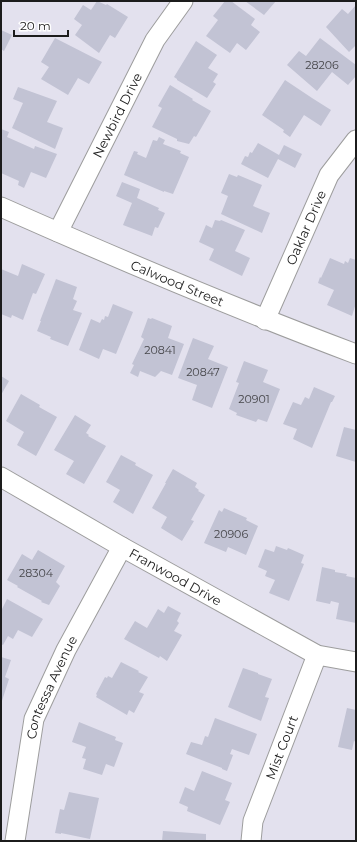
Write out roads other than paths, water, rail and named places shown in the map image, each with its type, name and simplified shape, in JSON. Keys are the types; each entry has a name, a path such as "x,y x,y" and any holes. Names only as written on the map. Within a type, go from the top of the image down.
{"street":[{"name":"Newbird Drive","path":"58,232 155,40 183,1"},
{"name":"Oaklar Drive","path":"265,320 329,175 356,140"},
{"name":"Calwood Street","path":"1,206 58,232 265,320 356,354"},
{"name":"Franwood Drive","path":"1,477 317,655 356,662"},
{"name":"Contessa Avenue","path":"15,841 34,719 66,650 122,546"},
{"name":"Mist Court","path":"252,841 253,820 317,655"}]}
